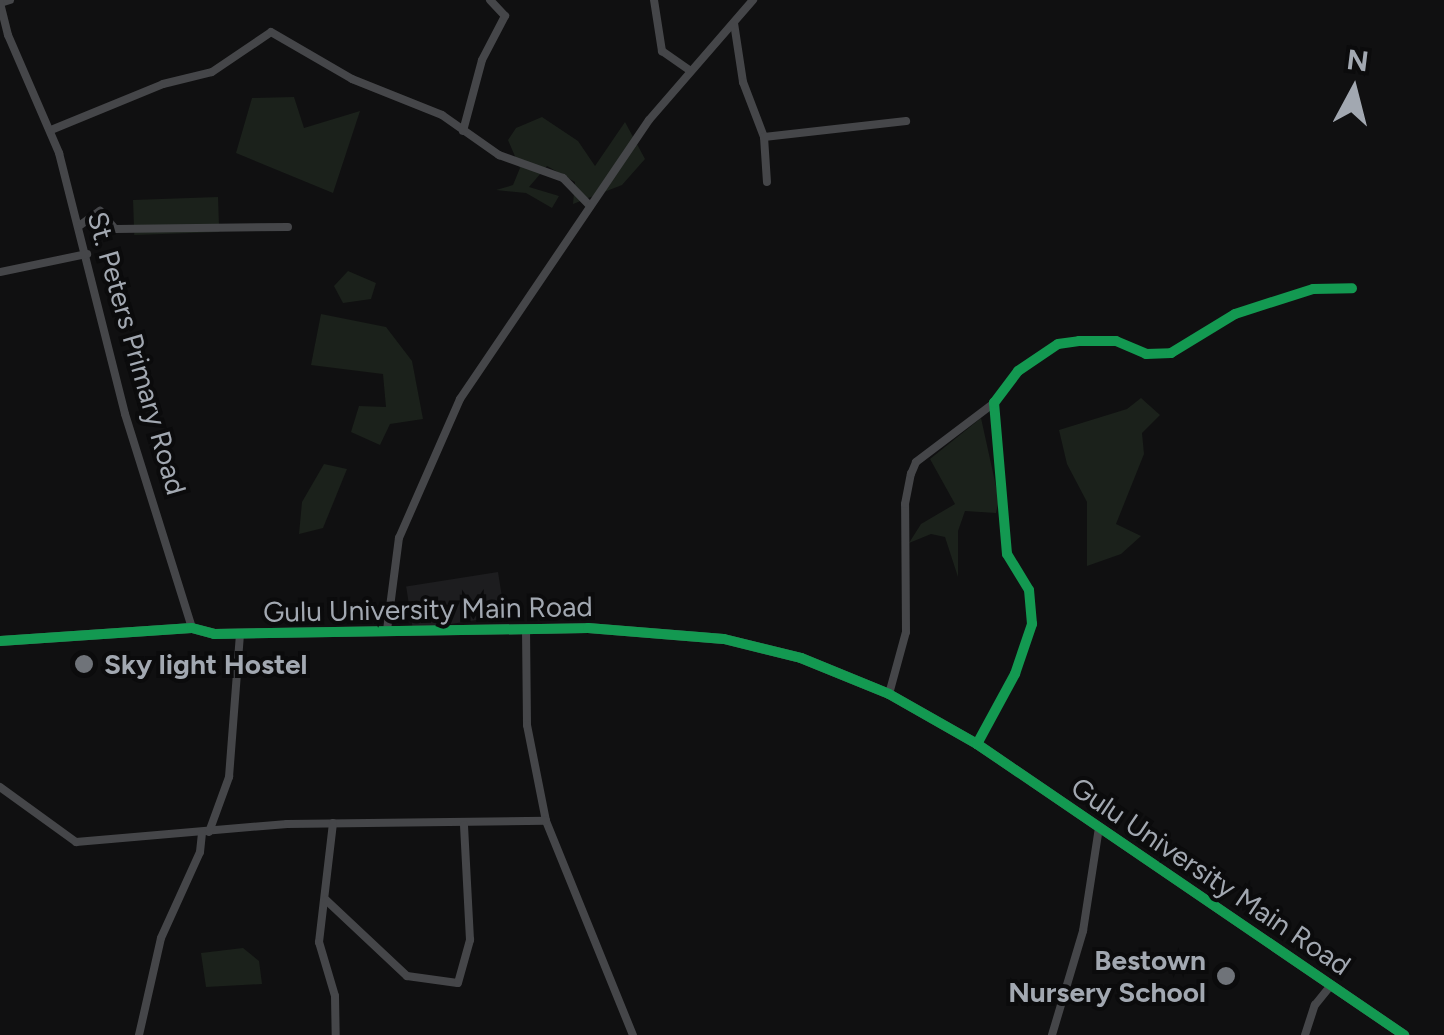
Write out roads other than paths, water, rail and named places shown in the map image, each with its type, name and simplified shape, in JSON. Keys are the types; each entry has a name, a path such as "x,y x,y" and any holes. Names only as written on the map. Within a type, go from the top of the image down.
{"street":[{"name":"St. Peters Primary Road","path":"10,0 0,3 31,94 50,130 87,254 125,414 192,628"},
{"path":"463,131 482,60 505,16 490,0"},
{"path":"654,0 662,51 690,71"},
{"path":"387,630 399,538 441,433 590,206 690,71 752,0"},
{"path":"734,23 744,82 764,137 767,182"},
{"path":"50,130 163,84 212,72 266,32 463,131 498,155 562,178 590,206"},
{"path":"764,137 906,122"},
{"path":"79,226 100,212 115,229 288,227"},
{"path":"0,272 87,254"},
{"path":"889,694 906,632 904,504 910,474 916,462 994,403 1025,364 1058,344 1101,339 1146,354 1171,353 1235,314 1313,289 1352,288"},
{"path":"977,744 1027,647 1032,615 1030,590 1007,554 994,403"},
{"name":"Gulu University Main Road","path":"0,641 192,628 240,633 526,630 724,640 800,658 889,694 977,744 1404,1035"},
{"path":"526,630 527,725 546,822 633,1035"},
{"path":"139,1035 161,938 229,777 240,633"},
{"path":"0,787 68,841 333,824 546,822"},
{"path":"333,824 319,942 335,996 336,1035"},
{"path":"326,900 407,976 458,983 470,940 464,825"},
{"path":"1052,1035 1083,931 1099,828"},
{"path":"1306,1035 1315,1004 1330,985"}],"place":[{"name":"Sky light Hostel","path":"84,664"},
{"name":"Bestown Nursery School","path":"1226,976"}]}
